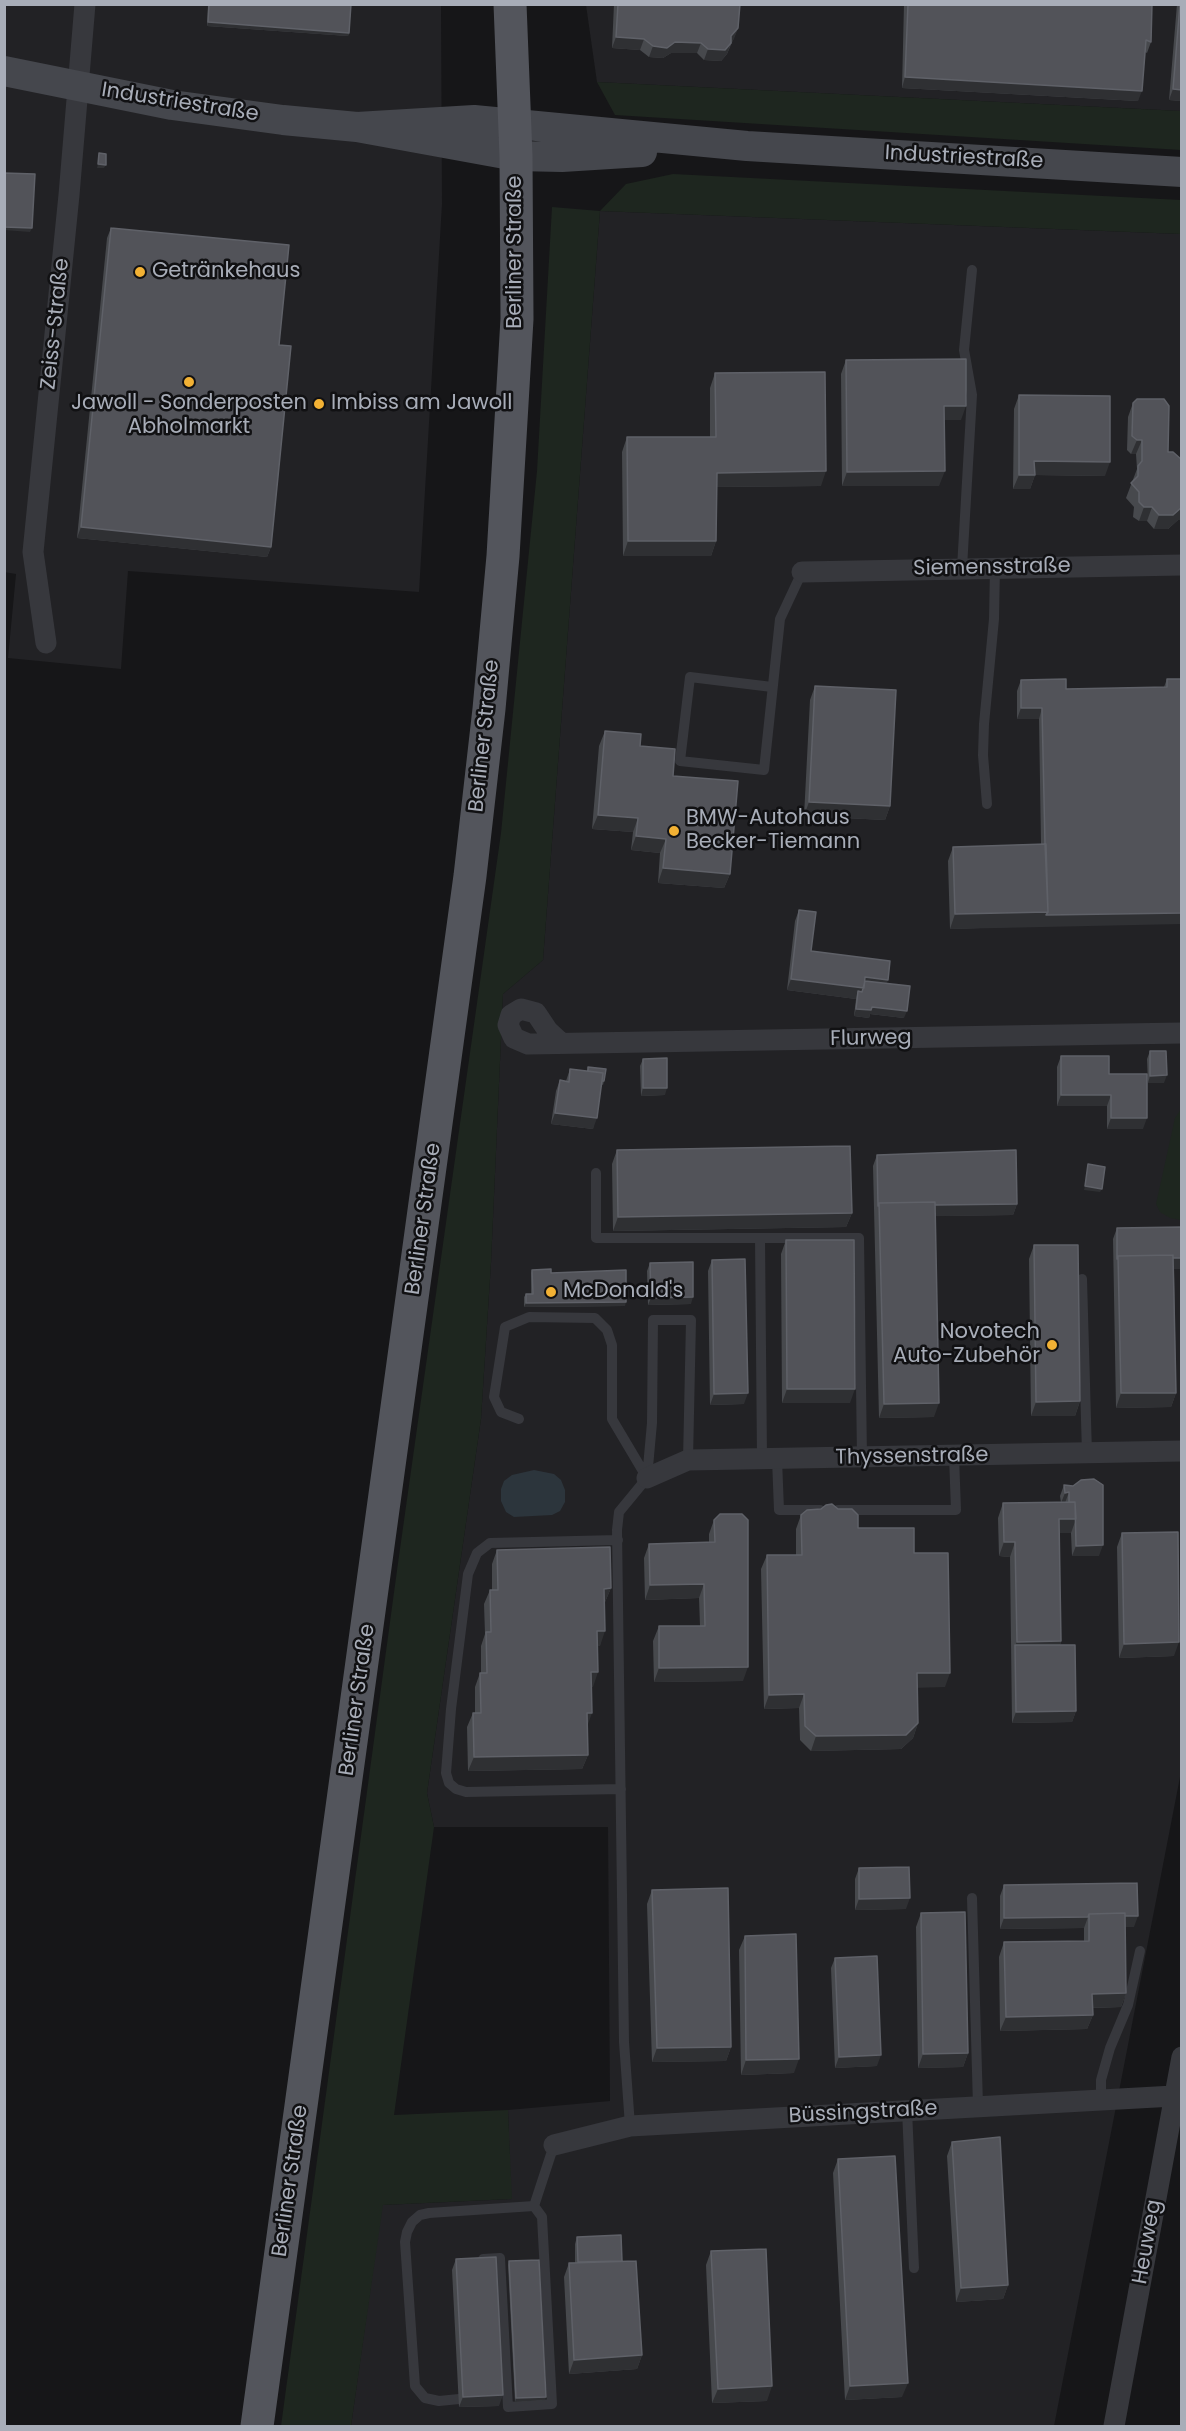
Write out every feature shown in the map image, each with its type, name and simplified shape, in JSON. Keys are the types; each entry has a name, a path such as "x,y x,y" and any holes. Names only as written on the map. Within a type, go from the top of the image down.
{"main road":[{"name":"Berliner Straße","path":"257,2427 470,876 503,556 517,319 516,156 510,4"}],"street":[{"name":"Zeiss-Straße","path":"46,642 33,552 85,4"},
{"name":"Industriestraße","path":"4,71 172,105 357,127 516,156 562,157 747,146"},
{"name":"Industriestraße","path":"357,127 474,120 747,146 1182,172"},
{"name":"Siemensstraße","path":"802,572 1182,565"},
{"name":"Flurweg","path":"561,1043 1182,1033"},
{"name":"Thyssenstraße","path":"648,1478 688,1460 1182,1451"},
{"name":"Heuweg","path":"1114,2427 1182,2057"},
{"name":"Büssingstraße","path":"554,2145 630,2126 1174,2096"}],"lane":[{"path":"962,568 972,395 964,350 972,270"},
{"path":"987,804 983,755 984,724 994,619 995,567"},
{"path":"772,687 690,678 680,761 764,770 780,619 802,572"},
{"path":"597,1173 596,1238 859,1238 861,1458"},
{"path":"759,1238 769,1459 779,1510 956,1510 954,1456"},
{"path":"1082,1279 1087,1454"},
{"path":"519,1419 501,1412 494,1397 505,1327 529,1317 595,1318 607,1330 612,1345 612,1419 648,1478"},
{"path":"630,2126 624,2042 618,1540 619,1512 648,1478 652,1423 653,1320 691,1320 688,1460"},
{"path":"618,1540 490,1543 477,1553 468,1574 446,1773 449,1783 456,1789 466,1792 621,1789"},
{"path":"972,1898 978,2106"},
{"path":"1101,2099 1101,2080 1128,2005 1140,1951"},
{"path":"907,2110 914,2268"},
{"path":"534,2206 554,2145"},
{"path":"480,2268 480,2259 500,2258 508,2407 552,2404 542,2217 534,2206"},
{"path":"459,2399 439,2401 424,2398 414,2386 406,2232 420,2215 429,2213 534,2206"}],"shaded area":[{"path":"4,5 441,5 442,204 419,592 128,571 121,669 8,658 16,574 4,572"},
{"path":"586,5 1181,5 1181,111 597,82"},
{"path":"597,82 1181,111 1181,150 615,115"},
{"path":"673,174 1181,200 1181,234 600,211 626,184"},
{"path":"552,207 600,211 543,960 503,994 491,1263 481,1419 427,1793 434,1827 394,2115 508,2110 512,2199 383,2205 351,2426 281,2426 398,1563 501,833 537,471"},
{"path":"600,211 1181,234 1181,1772 1054,2426 351,2426 382,2205 511,2199 508,2110 610,2101 608,1827 434,1827 427,1793 481,1419 491,1263 503,994 543,960"},
{"path":"1181,1109 1181,1220 1170,1218 1160,1212 1156,1204 1175,1118"},
{"path":"534,1470 554,1474 561,1480 565,1490 565,1502 560,1511 552,1515 514,1517 506,1512 501,1501 504,1481 512,1475"}],"building":[{"path":"209,4 351,4 349,33 208,22"},
{"path":"618,4 740,4 738,28 731,36 731,43 725,50 708,49 701,43 675,42 667,48 653,46 644,39 616,37"},
{"path":"908,4 1152,4 1151,42 1146,40 1142,91 905,77"},
{"path":"1180,4 1182,4 1182,90 1173,89"},
{"path":"99,153 106,154 106,165 98,164"},
{"path":"4,173 35,174 32,228 4,227"},
{"name":"Jawoll - Sonderposten Abholmarkt","path":"111,228 289,245 279,345 291,346 271,547 81,527"},
{"path":"966,359 966,406 944,406 945,471 847,472 846,360"},
{"path":"825,372 826,471 717,473 716,541 628,541 627,437 716,437 715,373"},
{"path":"1019,395 1110,396 1110,462 1034,461 1035,475 1019,475"},
{"path":"1137,399 1164,399 1169,406 1168,452 1173,452 1182,460 1182,507 1173,515 1159,515 1152,507 1144,507 1139,502 1139,492 1131,483 1138,476 1138,466 1142,461 1142,440 1137,440 1132,436 1133,403"},
{"path":"1066,679 1066,689 1167,687 1167,679 1182,679 1182,913 1046,915 1048,912 1042,708 1021,708 1021,680"},
{"path":"815,686 896,690 890,806 809,802"},
{"path":"605,731 641,734 640,746 675,749 673,776 738,781 730,874 663,868 666,839 636,836 638,818 598,815"},
{"path":"1046,844 1048,912 955,914 953,847"},
{"path":"799,910 816,912 811,951 890,961 888,980 865,977 864,988 791,979"},
{"path":"865,981 910,986 907,1011 872,1007 871,1010 856,1009 858,991 862,992"},
{"path":"1150,1051 1166,1051 1167,1075 1150,1076"},
{"path":"1061,1056 1109,1056 1109,1074 1147,1074 1147,1118 1111,1118 1111,1095 1061,1095"},
{"path":"667,1058 667,1088 643,1088 643,1059"},
{"path":"588,1067 606,1069 604,1081 602,1081 603,1073 588,1071"},
{"path":"570,1069 603,1073 597,1118 555,1113 560,1080 569,1082"},
{"path":"850,1146 852,1213 618,1217 617,1150"},
{"path":"1016,1150 1017,1204 935,1205 935,1202 879,1203 878,1206 877,1155"},
{"path":"1088,1164 1105,1167 1102,1189 1085,1186"},
{"path":"935,1202 939,1403 884,1404 879,1203"},
{"path":"1182,1227 1182,1258 1173,1258 1173,1255 1118,1256 1117,1259 1117,1228"},
{"path":"786,1240 854,1240 855,1389 787,1389"},
{"path":"1034,1245 1078,1245 1080,1401 1036,1402"},
{"path":"1173,1255 1176,1393 1121,1393 1118,1256"},
{"path":"745,1259 748,1393 714,1394 712,1260"},
{"path":"693,1262 693,1297 651,1298 650,1263"},
{"path":"551,1269 551,1273 626,1270 626,1302 526,1303 526,1294 533,1294 532,1270"},
{"path":"1094,1479 1103,1485 1103,1545 1076,1546 1075,1502 1069,1502 1069,1492 1065,1493 1064,1485 1073,1486 1081,1480"},
{"path":"1075,1502 1076,1519 1059,1519 1061,1641 1017,1642 1015,1542 1004,1542 1003,1503"},
{"path":"832,1504 838,1509 852,1509 858,1515 858,1528 914,1528 914,1553 948,1553 950,1673 917,1673 918,1723 906,1735 816,1736 805,1726 804,1694 769,1695 767,1555 802,1555 801,1515 807,1510 821,1509"},
{"path":"720,1514 742,1514 748,1520 748,1667 659,1668 659,1626 705,1626 704,1584 650,1585 649,1544 715,1542 714,1520"},
{"path":"1178,1532 1179,1642 1124,1644 1122,1533"},
{"path":"610,1547 611,1588 604,1589 605,1631 597,1631 598,1672 591,1672 592,1713 587,1713 588,1755 474,1757 473,1713 481,1713 480,1673 487,1673 486,1632 491,1632 490,1590 498,1590 497,1550"},
{"path":"1015,1645 1075,1645 1076,1711 1016,1712"},
{"path":"909,1867 910,1898 859,1899 859,1868"},
{"path":"1137,1883 1138,1916 1125,1916 1125,1913 1089,1914 1088,1917 1004,1918 1004,1885"},
{"path":"728,1888 731,2047 657,2048 652,1890"},
{"path":"965,1912 968,2053 923,2054 921,1913"},
{"path":"1125,1913 1126,1993 1092,1994 1093,2015 1006,2017 1004,1942 1089,1941 1089,1914"},
{"path":"796,1934 799,2059 746,2060 745,1936"},
{"path":"877,1956 881,2055 839,2057 835,1958"},
{"path":"1000,2137 1008,2285 961,2288 952,2142"},
{"path":"895,2156 908,2383 850,2386 838,2159"},
{"path":"621,2235 622,2261 578,2262 577,2237"},
{"path":"766,2249 772,2386 718,2389 711,2251"},
{"path":"496,2257 503,2395 463,2397 456,2259"},
{"path":"539,2260 546,2397 516,2398 509,2261"},
{"path":"636,2261 642,2355 574,2360 569,2263"}],"place":[{"name":"Getränkehaus","path":"140,272"},
{"name":"Jawoll - Sonderposten Abholmarkt","path":"189,382"},
{"name":"Imbiss am Jawoll","path":"319,404"},
{"name":"BMW-Autohaus Becker-Tiemann","path":"674,831"},
{"name":"McDonald's","path":"551,1292"},
{"name":"Novotech Auto-Zubehör","path":"1052,1345"}]}
